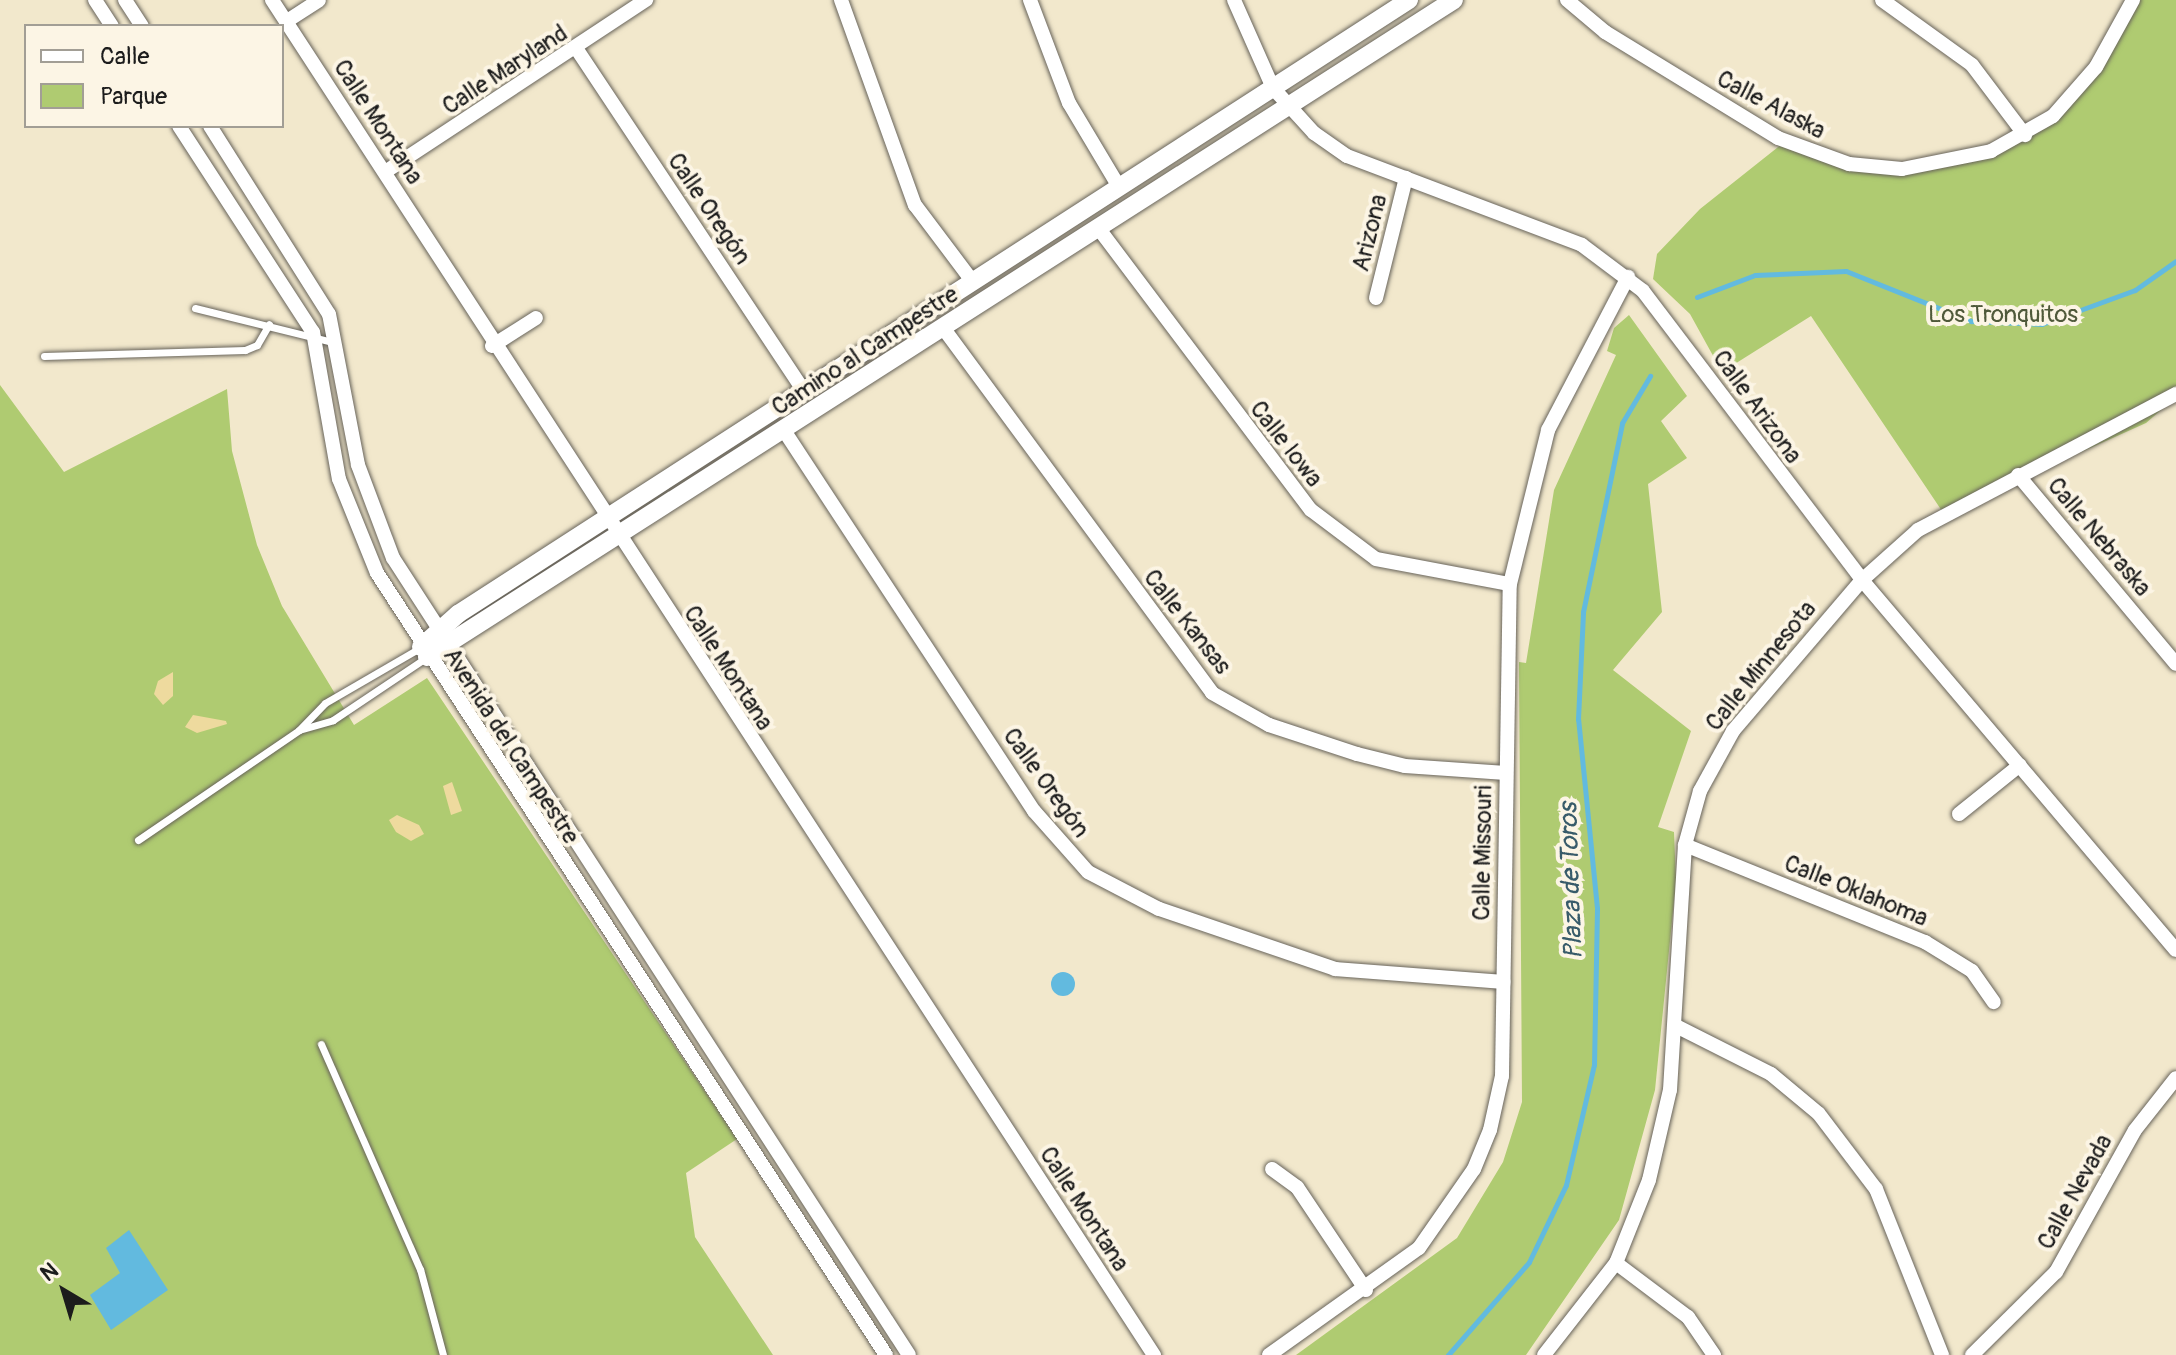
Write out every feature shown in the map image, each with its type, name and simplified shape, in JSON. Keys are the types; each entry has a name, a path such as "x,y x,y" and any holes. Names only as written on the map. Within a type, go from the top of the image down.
{"street":[{"path":"95,0 111,24"},
{"path":"125,0 141,24"},
{"name":"Calle Montana","path":"272,0 385,172 604,520 1154,1355"},
{"path":"287,21 319,0"},
{"name":"Calle Maryland","path":"385,172 578,51 646,0"},
{"path":"841,0 915,205 973,282"},
{"path":"1030,0 1069,103 1119,187"},
{"name":"Calle Arizona","path":"1234,0 1273,88 1287,107 1347,156 1569,239 1628,277 1862,580 2176,950"},
{"name":"Camino al Campestre","path":"424,652 604,520 1409,0"},
{"name":"Camino al Campestre","path":"444,636 618,539 1454,0"},
{"name":"Calle Alaska","path":"1567,0 1733,113 1825,157 1902,169 1957,160 2025,135 2053,116 2096,67 2133,0"},
{"path":"1882,0 1972,65 2025,135"},
{"name":"Calle Oregón","path":"578,51 804,391"},
{"name":"Avenida del Campestre","path":"180,128 313,332 325,421 353,522 424,652 886,1355"},
{"name":"Avenida del Campestre","path":"211,128 300,260 338,345 348,424 372,509 393,558 638,941 909,1355"},
{"name":"Arizona","path":"1376,298 1406,178"},
{"name":"Calle Iowa","path":"1099,229 1311,510 1376,559 1510,584"},
{"name":"Calle Missouri","path":"1269,1355 1366,1290 1419,1248 1474,1169 1502,1076 1510,584 1548,430 1628,277"},
{"path":"492,346 536,318"},
{"name":"Calle Kansas","path":"944,329 1212,693 1269,725 1357,754 1405,766 1506,773"},
{"name":"Calle Minnesota","path":"1544,1355 1616,1263 1664,1130 1676,1026 1685,845 1700,791 1733,731 1862,580 1918,530 2018,475 2115,432 2176,394"},
{"name":"Calle Oregón","path":"785,432 1034,811 1088,872 1159,909 1335,969 1504,982"},
{"name":"Calle Nebraska","path":"2018,475 2176,664"},
{"path":"1959,814 2020,765"},
{"name":"Calle Oklahoma","path":"1685,845 1925,942 1972,971 1994,1002"},
{"path":"619,952 638,941"},
{"path":"1676,1026 1771,1074 1819,1114 1883,1201 1942,1355"},
{"name":"Calle Nevada","path":"1972,1355 2056,1272 2135,1130 2176,1078"},
{"path":"1272,1169 1297,1187 1366,1290"},
{"path":"803,1232 821,1220"},
{"path":"1616,1263 1688,1317 1714,1355"}],"lane":[{"path":"195,308 313,332 338,345"},
{"path":"44,356 245,350 257,345 269,324"},
{"name":"Camino al Campestre","path":"299,730 333,720 424,652"},
{"name":"Camino al Campestre","path":"138,840 299,730 325,703 424,652"},
{"path":"321,1044 420,1269 443,1355"}],"green space":[{"name":"Los Tronquitos","path":"2127,0 2176,0 2176,397 2146,423 1944,514 1811,316 1722,372 1690,314 1653,279 1657,254 1700,209 1782,144 1904,172 1982,157 2051,115 2120,25"},
{"path":"1629,315 1687,396 1661,421 1687,458 1648,484 1662,612 1613,670 1691,731 1658,827 1674,832 1676,881 1655,1090 1619,1220 1526,1355 1296,1355 1457,1238 1503,1162 1522,1102 1519,662 1526,663 1554,490 1616,355 1607,351 1614,328"},
{"path":"0,385 64,472 227,389 232,451 257,545 282,606 354,725 427,678 737,1139 686,1173 695,1237 773,1355 0,1355"}],"sand":[{"path":"173,672 173,696 163,705 154,694 158,681"},
{"path":"193,715 226,721 227,724 197,733 185,727"},
{"path":"452,782 462,811 451,815 443,786"},
{"path":"397,815 419,825 424,834 411,841 396,832 389,820"}],"water":[{"path":"1063,972 1071,976 1075,984 1071,992 1063,996 1055,992 1051,984 1055,976"},
{"path":"129,1230 168,1290 111,1330 90,1295 120,1273 106,1248"}],"waterway":[{"name":"Plaza de Toros","path":"1697,297 1755,275 1846,271 1971,321 2042,324 2135,290 2176,261"},
{"name":"Plaza de Toros","path":"1448,1355 1529,1262 1566,1185 1594,1065 1597,908 1578,719 1583,612 1622,423 1650,376"}]}
